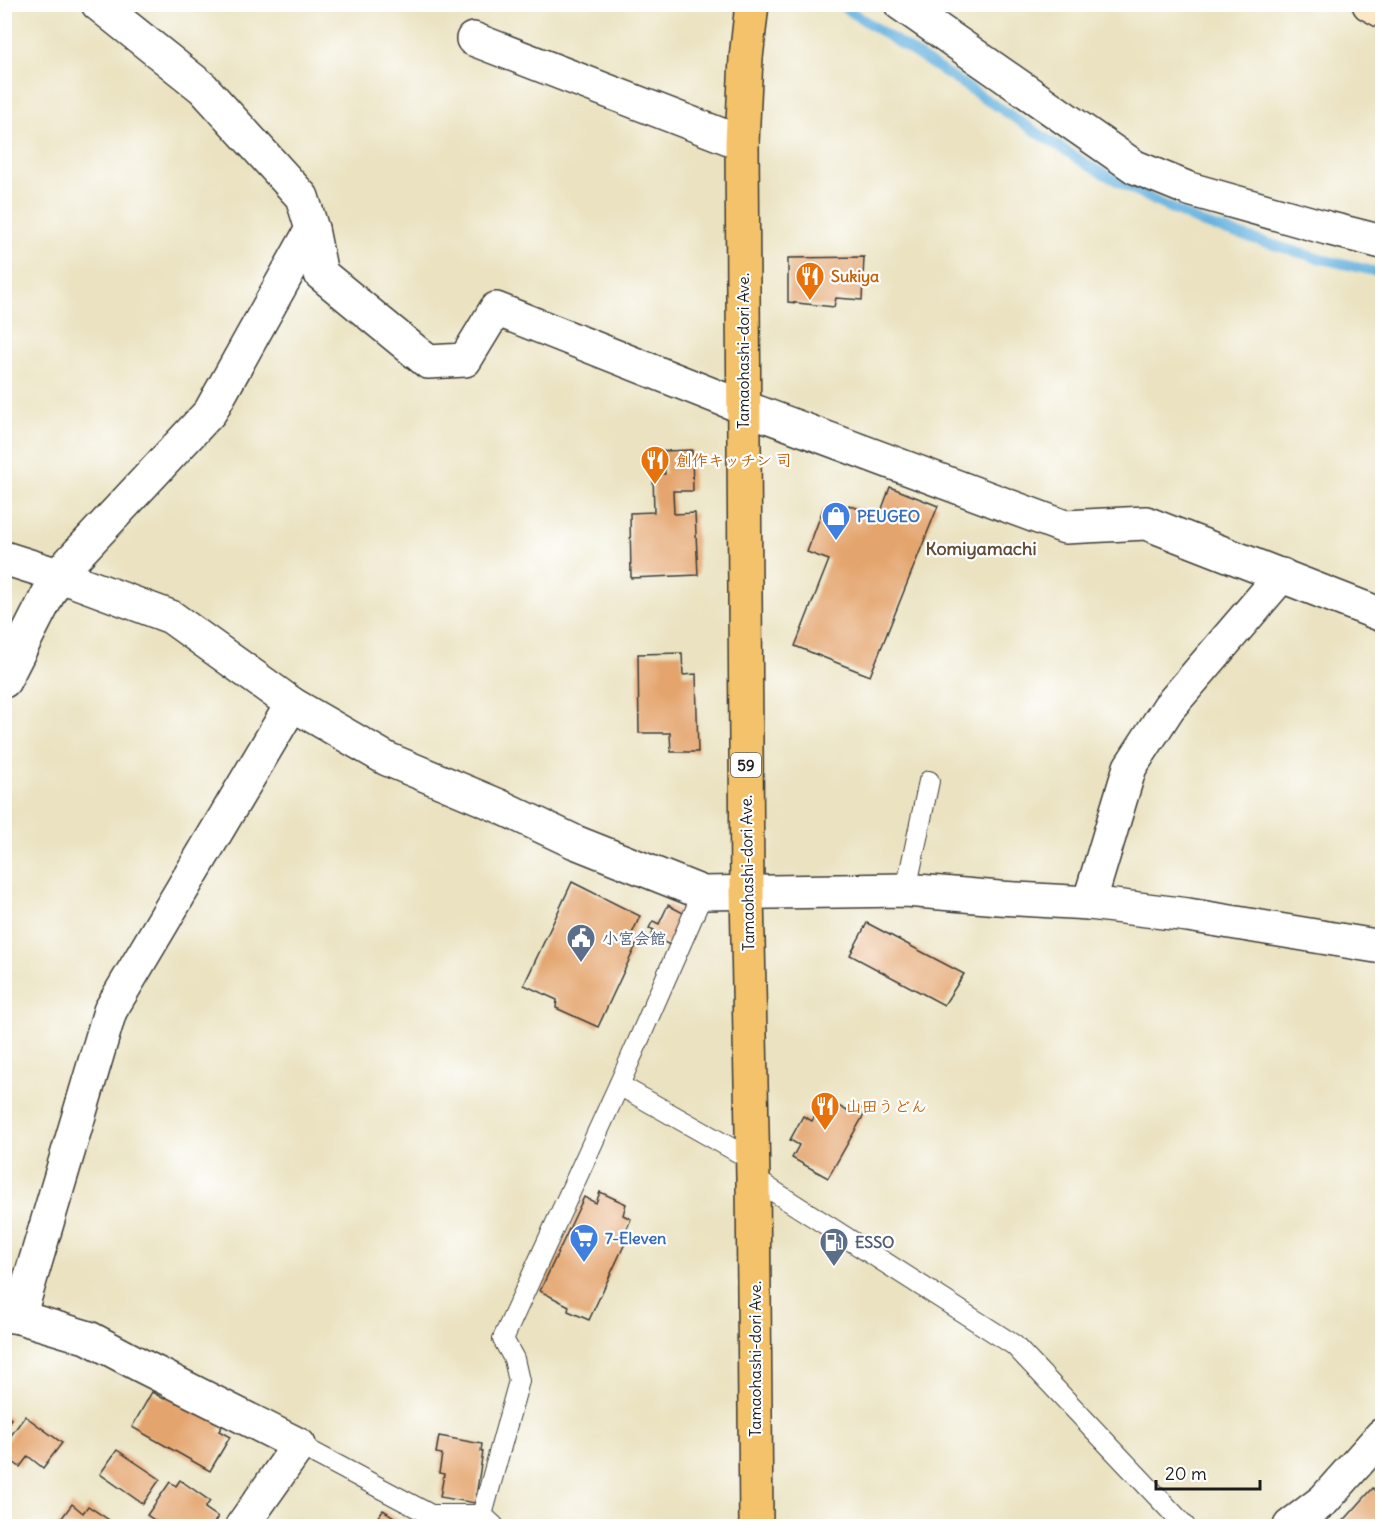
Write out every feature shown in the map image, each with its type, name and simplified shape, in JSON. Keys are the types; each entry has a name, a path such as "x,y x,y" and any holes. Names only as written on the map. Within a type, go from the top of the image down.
{"main road":[{"name":"Tamaohashi-dori Ave.","path":"752,4 746,58 742,143 747,892 756,1527"},
{"path":"1369,4 1383,11"}],"street":[{"path":"98,4 203,88 302,196 312,229 321,274 428,362 465,360 496,309 743,407 1065,527 1146,523 1383,615"},
{"path":"901,4 1135,167 1190,189 1383,243"},
{"path":"472,39 742,143"},
{"path":"4,681 58,575 210,412 312,229"},
{"path":"4,558 58,575 171,617 292,704 387,759 496,805 575,842 703,893 906,890 1089,903 1188,915 1383,947"},
{"path":"1089,903 1130,767 1169,706 1282,575"},
{"path":"242,1527 299,1446 90,1338 12,1316 110,1011 292,704"},
{"path":"1290,1527 1324,1500 1383,1435"}],"lane":[{"path":"906,890 929,781"},
{"path":"299,1446 431,1515 488,1521 519,1381 514,1359 503,1338 619,1085 703,893"},
{"path":"619,1085 752,1169 1014,1345 1185,1527"}],"building":[{"path":"864,257 862,300 836,298 834,307 788,302 788,258"},
{"path":"692,450 693,491 673,491 674,514 695,513 698,575 631,578 630,513 654,512 653,474 665,474 664,451"},
{"path":"890,487 938,506 870,676 795,646 829,560 807,552 823,509 844,517 849,505 879,517"},
{"path":"682,653 683,675 696,674 698,752 671,752 670,733 639,733 638,654"},
{"name":"小宮会館","path":"572,882 640,916 630,938 638,941 598,1027 556,1008 557,1000 524,985"},
{"path":"668,905 685,914 670,945 651,936 654,930 649,928 653,921 659,924"},
{"path":"867,923 964,974 944,1005 850,955"},
{"name":"山田うどん","path":"825,1098 847,1111 852,1103 866,1111 828,1178 792,1158 799,1145 790,1140 803,1116 812,1121"},
{"name":"7-Eleven","path":"600,1192 626,1204 623,1215 631,1219 624,1235 628,1237 589,1320 568,1311 569,1306 540,1291 584,1197 596,1203"},
{"path":"168,1391 223,1424 219,1431 230,1437 210,1471 132,1427 152,1392 164,1399"},
{"path":"4,1414 11,1419 4,1428"},
{"path":"25,1416 62,1443 43,1468 28,1456 20,1467 4,1456 4,1445"},
{"path":"439,1436 482,1444 481,1451 483,1451 475,1503 440,1497 444,1474 439,1473 442,1454 436,1453"},
{"path":"117,1450 160,1479 143,1504 100,1474"},
{"path":"180,1480 210,1501 205,1508 218,1517 212,1526 163,1526 147,1515 170,1482 176,1486"},
{"path":"1373,1488 1382,1497 1382,1526 1339,1526"},
{"path":"72,1504 83,1513 88,1506 118,1526 56,1526"},
{"path":"383,1510 408,1526 371,1526"}],"waterway":[{"path":"839,4 1089,166 1155,201 1204,224 1317,258 1382,273"}],"place":[{"name":"Sukiya","path":"810,302"},
{"name":"創作キッチン 司","path":"655,486"},
{"name":"PEUGEO","path":"836,542"},
{"name":"小宮会館","path":"581,964"},
{"name":"山田うどん","path":"825,1132"},
{"name":"7-Eleven","path":"584,1264"},
{"name":"ESSO","path":"834,1268"}],"district":[{"name":"Komiyamachi","path":"981,548"}]}
